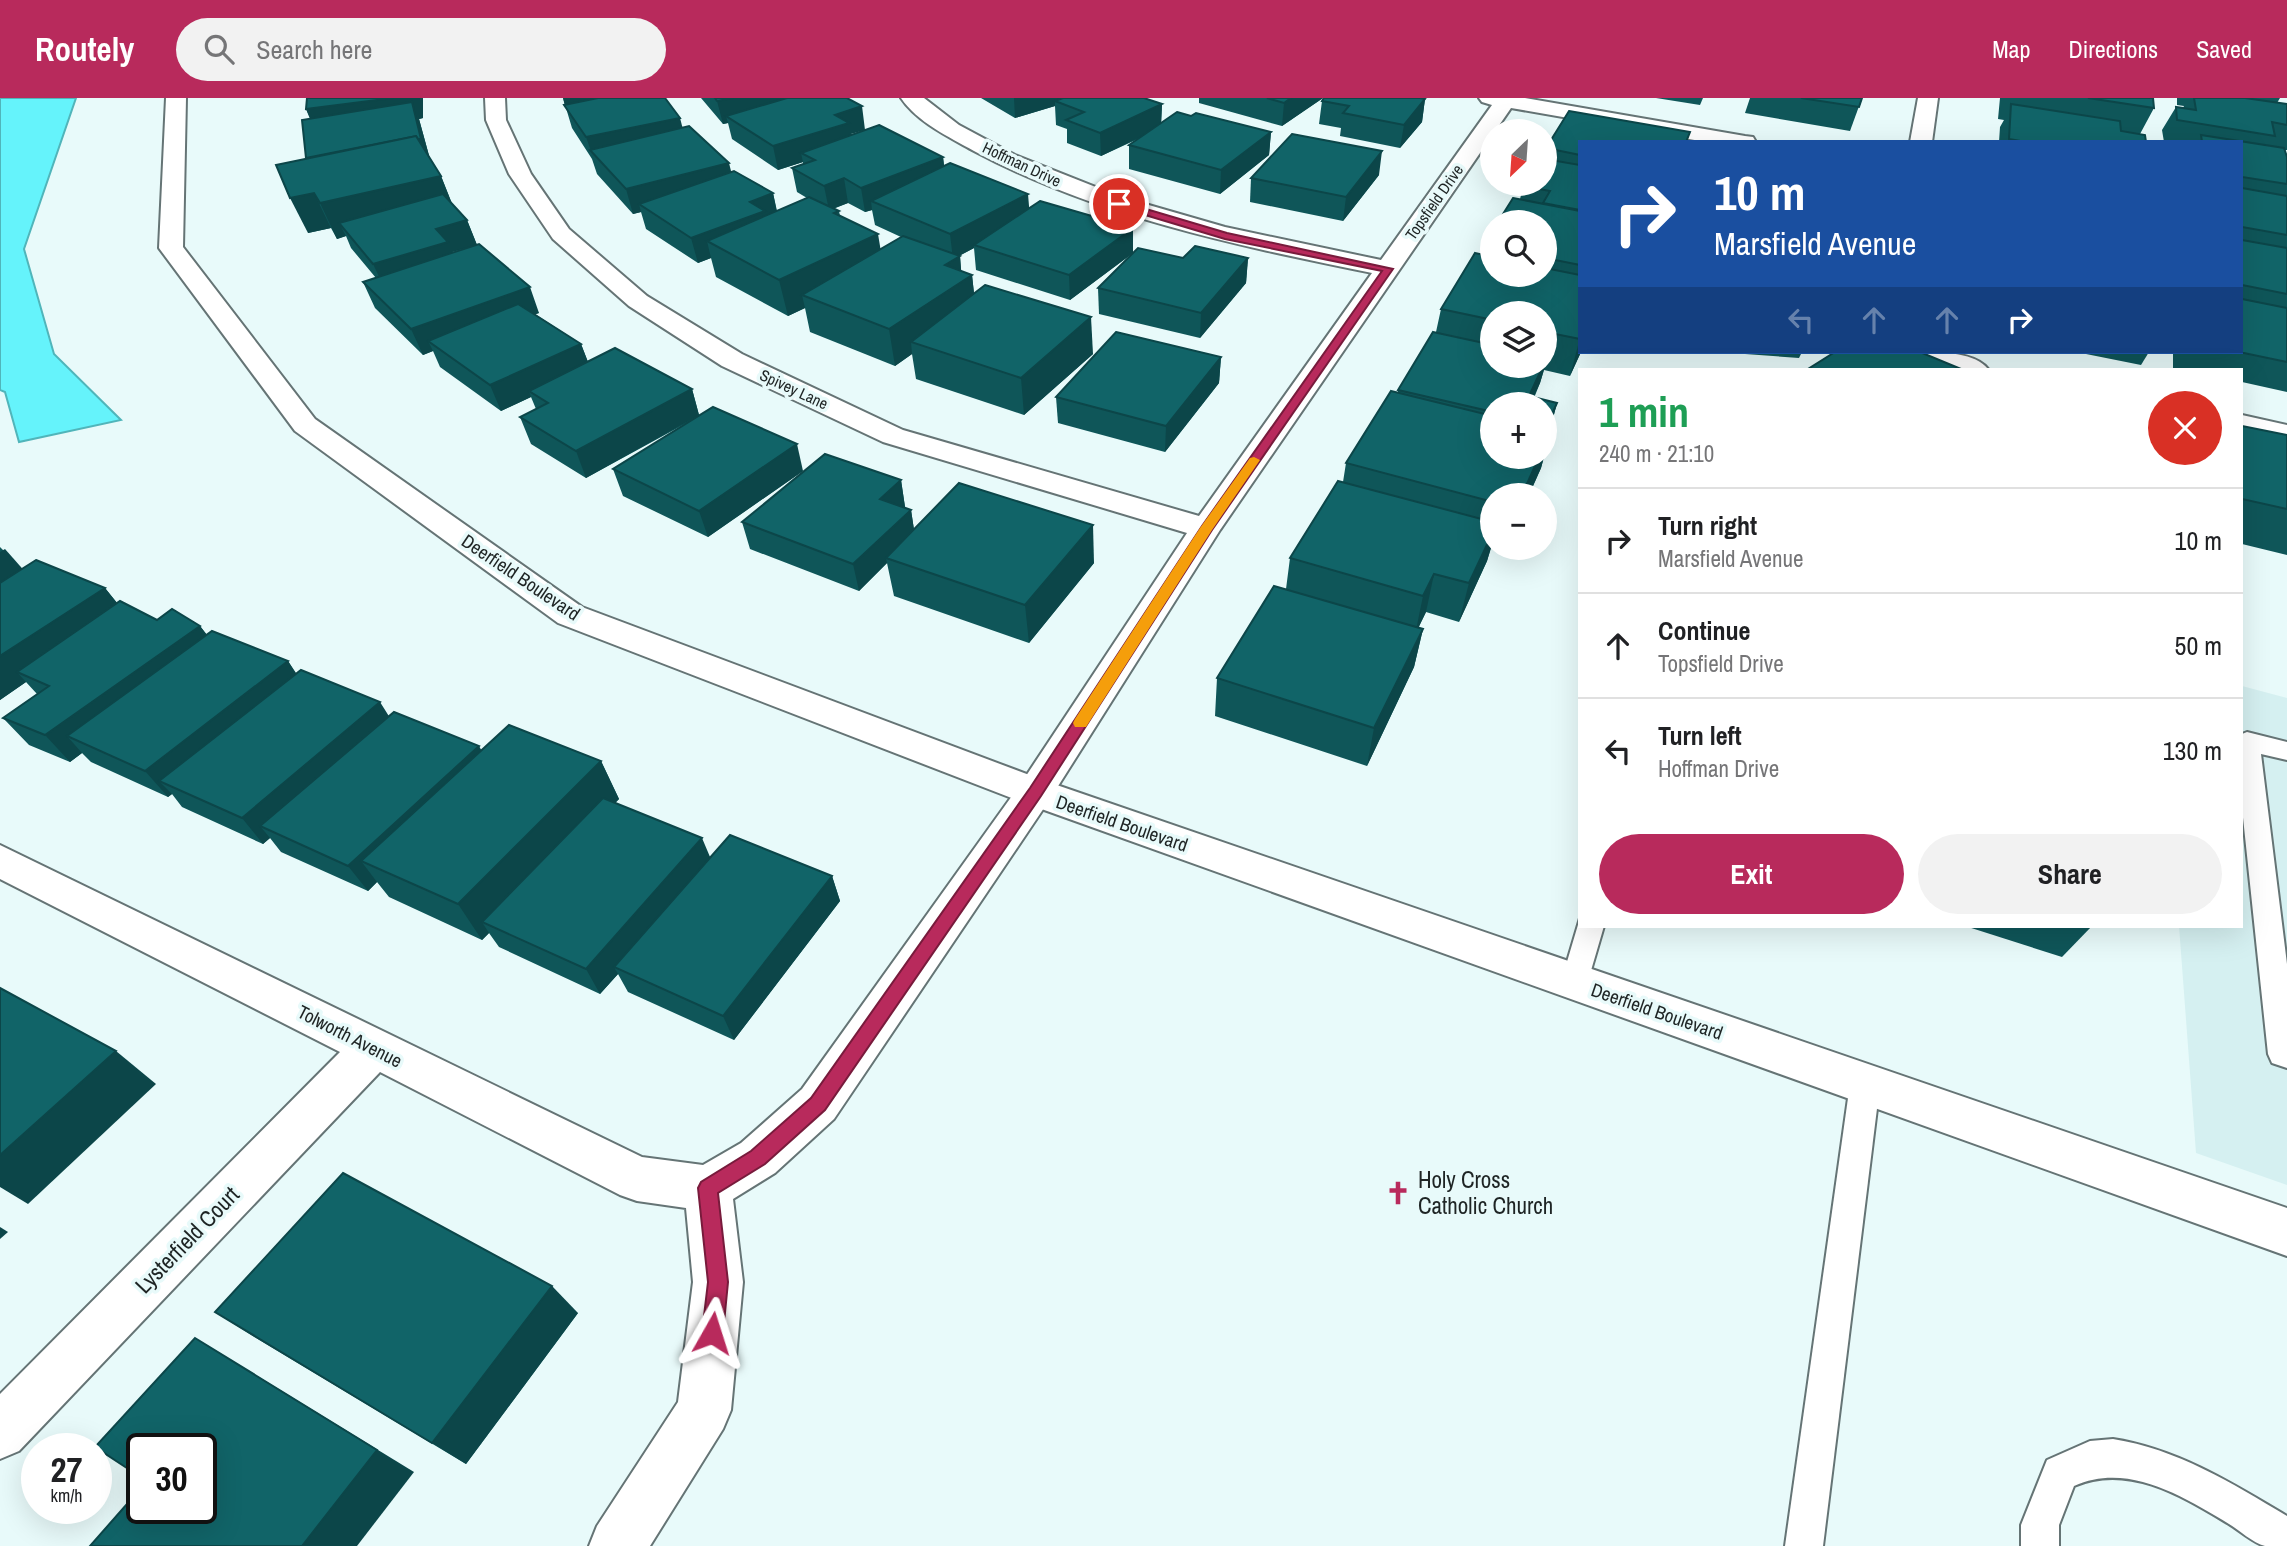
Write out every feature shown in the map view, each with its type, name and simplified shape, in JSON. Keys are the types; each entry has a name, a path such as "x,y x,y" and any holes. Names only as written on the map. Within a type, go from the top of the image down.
{"street":[{"name":"Deerfield Boulevard","path":"176,98 171,248 305,425 570,615 1035,792 2287,1232"},
{"name":"Spivey Lane","path":"495,98 496,120 520,174 561,233 638,301 732,360 893,436 1206,528"},
{"name":"Hoffman Drive","path":"911,98 955,132 1006,160 1092,196 1225,236 1388,269"},
{"path":"1921,140 1928,98"},
{"name":"Topsfield Drive","path":"708,1188 758,1158 818,1104 1035,792 1206,528 1388,269 1497,99"},
{"path":"1497,99 1733,140"},
{"path":"1941,354 1968,368"},
{"path":"2243,424 2287,433"},
{"name":"Tolworth Avenue","path":"0,861 637,1179 708,1188"},
{"name":"Lysterfield Court","path":"0,1432 374,1048"},
{"path":"617,1546 704,1410 718,1282 708,1188"},
{"name":"Deerfield Boulevard","path":"2178,1195 2287,1256"}],"lane":[{"path":"2287,751 2247,741 2283,1054 2287,1055"},
{"path":"1575,982 1589,928"},
{"path":"1804,1546 1865,1084"},
{"path":"2040,1546 2040,1525 2060,1473 2092,1459 2142,1461 2209,1491 2287,1538"}],"shaded area":[{"path":"2243,686 2287,698 2287,1185 2196,1153 2179,928 2243,928"}],"water":[{"path":"0,98 76,98 24,249 54,354 121,420 19,442 5,392 0,390"}],"building":[{"path":"307,98 393,98 306,109"},
{"path":"598,98 665,98 680,118 586,137 564,105"},
{"path":"787,98 847,98 862,106 835,115 849,123 773,146 726,116"},
{"path":"1063,98 1144,98 1162,104 1100,133 1066,120 1084,112 1055,101"},
{"path":"1267,98 1291,98 1284,103"},
{"path":"1324,98 1425,99 1404,125 1343,113 1349,106 1322,101"},
{"path":"1801,98 1862,98 1859,107"},
{"path":"2088,98 2153,98 2154,108"},
{"path":"2194,98 2245,98 2287,104 2287,125 2272,122 2275,136 2177,120 2176,107 2196,110"},
{"path":"412,102 421,139 416,136 306,158 302,120"},
{"path":"2011,104 2120,121 2121,131 2145,135 2146,140 2015,140 2009,139"},
{"path":"1569,111 1690,132 1687,140 1578,140 1578,155 1558,150 1558,129"},
{"path":"1177,112 1191,116 1196,113 1271,132 1221,170 1129,145"},
{"path":"879,125 943,157 861,188 844,178 824,186 792,168 815,160 801,153"},
{"path":"689,126 729,163 626,189 590,150"},
{"path":"1292,134 1382,151 1346,197 1251,178"},
{"path":"2201,135 2233,140 2202,140"},
{"path":"416,136 441,176 320,203 314,193 290,198 276,165"},
{"path":"2243,142 2284,148 2287,157 2287,184 2243,177"},
{"path":"1558,161 1578,165 1578,210 1543,203 1547,196 1558,196"},
{"path":"950,163 1028,194 950,234 871,201"},
{"path":"734,171 773,193 750,202 765,211 691,238 639,204"},
{"path":"2243,188 2287,196 2287,235 2243,227"},
{"path":"443,194 467,220 436,229 448,242 373,264 339,223"},
{"path":"809,197 839,211 834,213 878,234 779,280 707,241"},
{"path":"1513,198 1578,211 1578,265 1557,260 1557,210 1506,210"},
{"path":"1040,201 1133,228 1069,275 974,245"},
{"path":"903,236 960,256 945,265 972,275 889,329 802,295"},
{"path":"2243,240 2287,248 2287,294 2243,285"},
{"path":"479,244 530,287 411,329 363,282"},
{"path":"1195,246 1248,258 1201,313 1098,288 1138,248 1183,258"},
{"path":"1475,253 1480,254 1480,287 1557,287 1557,270 1578,275 1578,339 1557,334 1557,301 1480,301 1480,317 1441,309"},
{"path":"985,285 1091,317 1021,378 911,342"},
{"path":"2243,299 2287,308 2287,362 2243,353"},
{"path":"518,304 581,344 490,385 428,341"},
{"path":"1116,332 1221,357 1166,426 1056,397"},
{"path":"1433,332 1480,342 1480,378 1537,378 1531,392 1480,392 1480,409 1398,390"},
{"path":"615,348 692,389 576,451 520,417 548,403 529,391"},
{"path":"1832,354 1925,354 1959,368 1810,368"},
{"path":"1391,391 1480,413 1480,469 1534,469 1527,483 1480,483 1480,499 1346,463"},
{"path":"713,407 797,444 699,511 613,469"},
{"path":"2243,426 2287,435 2287,509 2243,499"},
{"path":"825,454 901,480 880,499 911,510 853,564 742,522"},
{"path":"1338,481 1480,519 1480,560 1469,583 1434,574 1423,596 1290,558"},
{"path":"959,483 1093,525 1025,605 886,558"},
{"path":"36,560 105,588 0,656 0,583"},
{"path":"1274,586 1423,629 1374,728 1217,678"},
{"path":"120,601 157,620 172,609 200,626 45,735 3,718 49,686 17,672"},
{"path":"212,631 288,661 145,771 67,736"},
{"path":"301,670 380,702 242,818 159,781"},
{"path":"394,712 479,746 348,866 260,826"},
{"path":"509,725 601,761 458,904 361,861"},
{"path":"603,798 702,838 586,969 482,922"},
{"path":"730,835 832,876 723,1016 614,967"},
{"path":"0,988 116,1051 0,1155"},
{"path":"343,1173 552,1286 432,1443 215,1312"},
{"path":"195,1338 377,1450 302,1546 90,1546 126,1505 126,1524 217,1524 217,1433 126,1433 126,1467 112,1458 112,1433 108,1433"}],"slow traffic":[{"path":"1080,723 1206,528 1254,460"}],"place":[{"name":"Holy Cross Catholic Church","path":"1398,1193"}],"route":[{"path":"712,1333 718,1282 708,1188 758,1158 818,1104 1035,792 1206,528 1388,269 1225,236 1119,204"}]}
